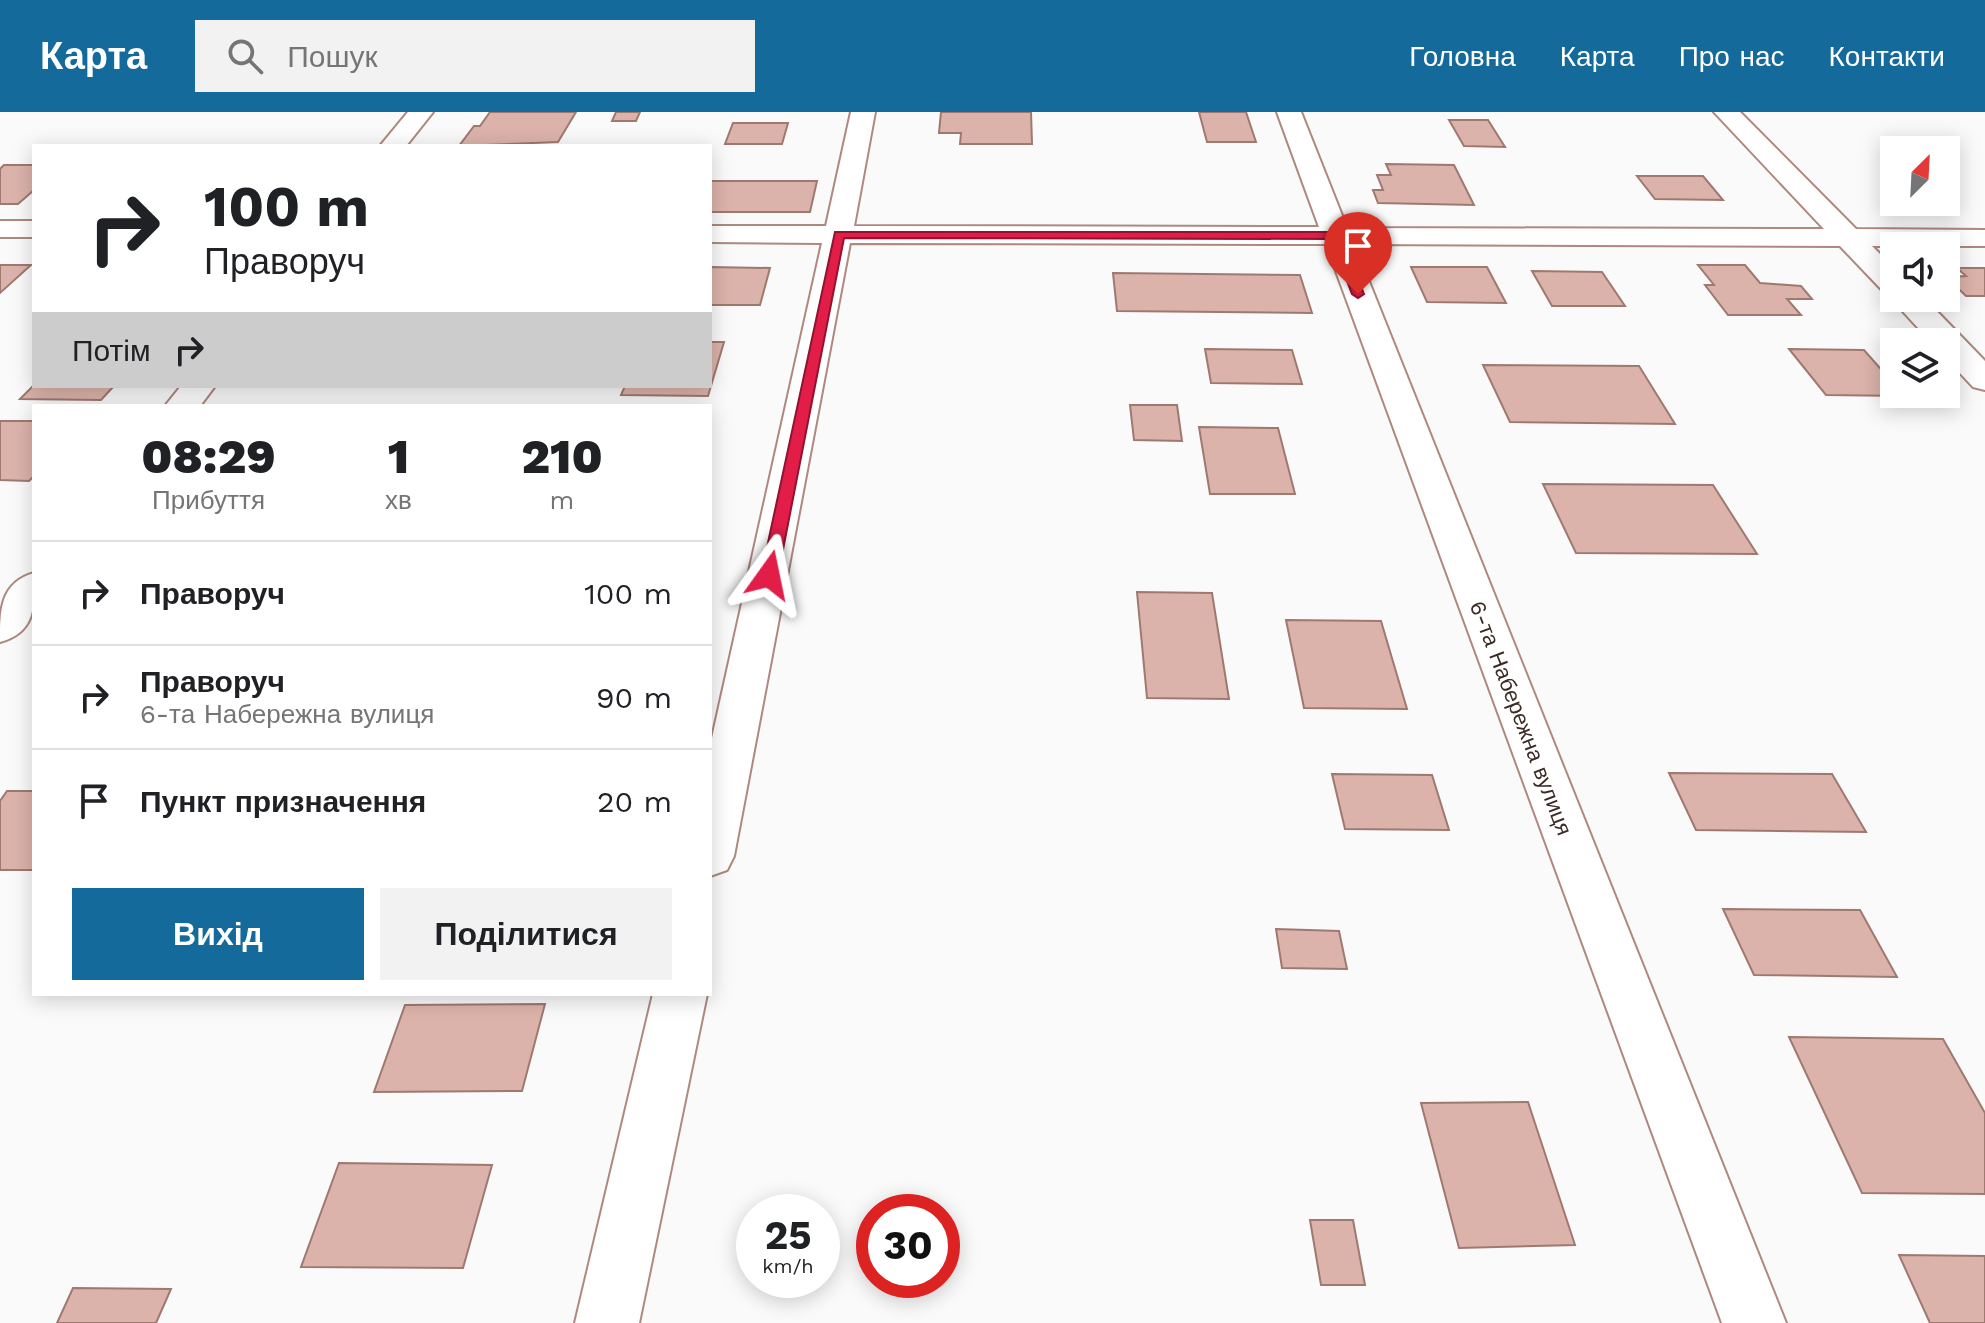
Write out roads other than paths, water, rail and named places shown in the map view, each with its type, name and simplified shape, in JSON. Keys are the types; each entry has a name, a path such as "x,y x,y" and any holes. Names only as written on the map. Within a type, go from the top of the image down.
{"street":[{"path":"395,144 421,112"},
{"path":"712,846 863,112"},
{"name":"6-та Набережна вулиця","path":"1289,112 1754,1323"},
{"path":"1726,112 1880,270"},
{"path":"0,229 32,229"},
{"path":"712,234 1985,238"},
{"path":"1920,312 1985,380"},
{"path":"184,404 196,388"},
{"path":"0,628 32,588"},
{"path":"607,1323 680,996"}]}
